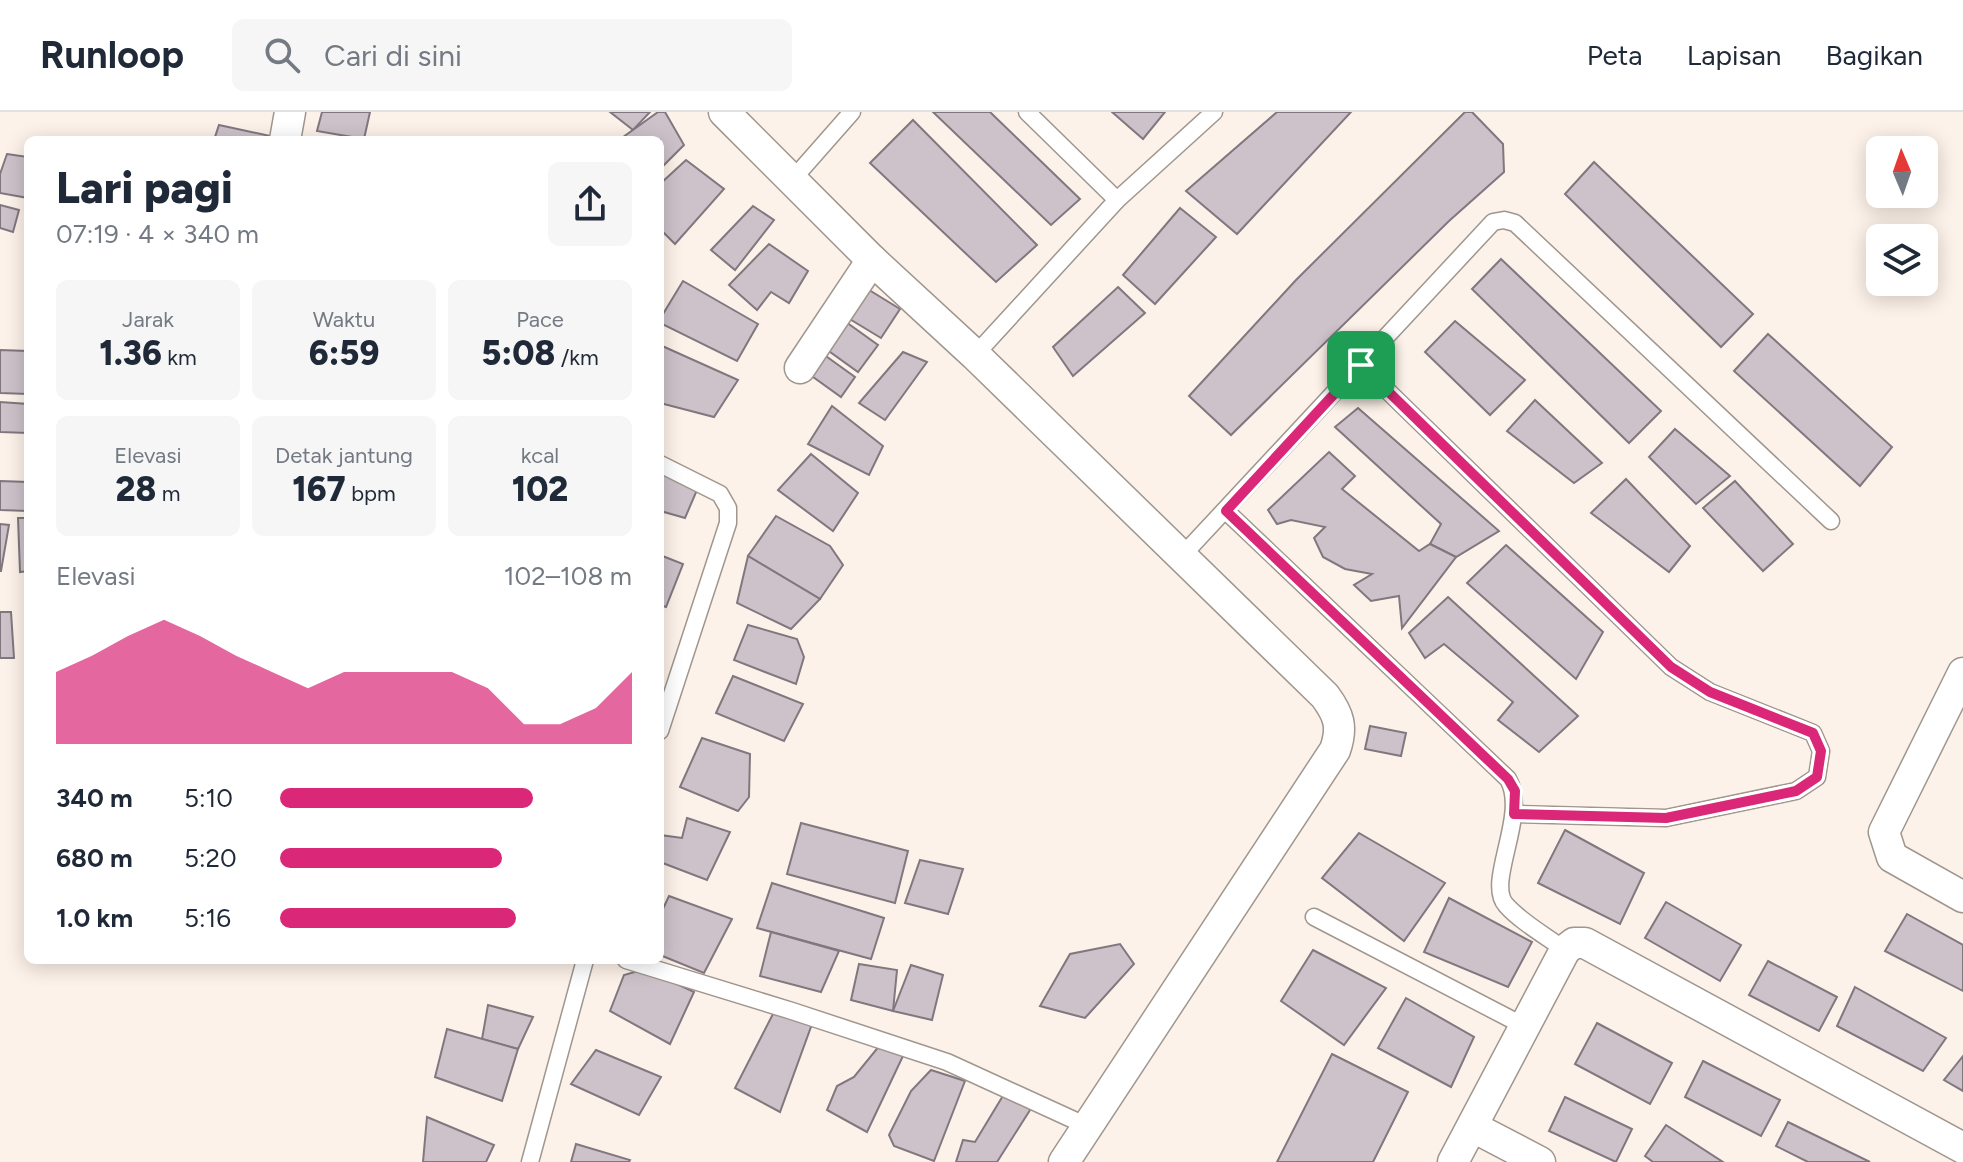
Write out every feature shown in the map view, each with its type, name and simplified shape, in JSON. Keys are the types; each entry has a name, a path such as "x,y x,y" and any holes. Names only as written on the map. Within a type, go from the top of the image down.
{"street":[{"path":"286,136 290,112"},
{"path":"724,112 872,260 975,355 1325,696 1339,715 1341,735 1335,750 1064,1162"},
{"path":"800,368 872,260"},
{"path":"1963,673 1884,832 1892,857 1963,897"},
{"path":"1453,1162 1565,950 1574,943 1585,943 1963,1148"},
{"path":"1473,1127 1540,1162"}],"lane":[{"path":"793,179 852,112"},
{"path":"1027,112 1117,200"},
{"path":"975,355 1117,200 1214,112"},
{"path":"1181,557 1493,222 1504,220 1515,223 1831,521"},
{"path":"1361,365 1671,667 1710,692 1813,733 1821,751 1820,768 1812,783 1796,791 1727,807 1666,818 1514,814"},
{"path":"664,466 720,494 728,508 728,523 664,719"},
{"path":"1226,511 1508,779 1515,791 1514,814 1499,888 1503,903 1565,950"},
{"path":"1314,917 1524,1026"},
{"path":"530,1162 584,964"},
{"path":"639,964 947,1062 1087,1126"}],"building":[{"path":"322,112 370,112 365,136 317,131"},
{"path":"610,112 650,112 633,130"},
{"path":"658,112 665,112 684,145 664,165 664,136 625,136"},
{"path":"933,112 990,112 1080,199 1051,225"},
{"path":"1112,112 1165,112 1143,139"},
{"path":"1277,112 1351,112 1237,234 1186,191"},
{"path":"1465,112 1472,112 1503,144 1504,172 1449,221 1231,435 1189,396 1296,280"},
{"path":"913,120 1037,245 996,282 870,163"},
{"path":"219,125 270,136 215,136"},
{"path":"7,154 24,156 24,197 0,193 0,174"},
{"path":"686,160 724,189 675,244 664,233 664,180"},
{"path":"1594,162 1753,314 1721,347 1565,194"},
{"path":"0,205 19,210 13,232 0,228"},
{"path":"753,206 774,220 735,270 711,250"},
{"path":"1180,208 1216,237 1155,304 1123,275"},
{"path":"769,244 808,271 789,303 771,292 757,310 729,285"},
{"path":"1501,259 1661,411 1629,443 1472,289"},
{"path":"683,281 758,324 737,361 664,325 664,312"},
{"path":"861,285 900,309 881,338 843,315"},
{"path":"1118,287 1145,313 1073,376 1053,347"},
{"path":"1455,321 1525,380 1490,415 1425,352"},
{"path":"846,322 878,345 858,372 826,349"},
{"path":"1768,334 1892,447 1860,486 1734,371"},
{"path":"664,347 738,380 714,417 664,404"},
{"path":"816,349 855,377 841,397 802,369"},
{"path":"0,350 24,351 24,394 0,393"},
{"path":"903,352 927,362 885,420 859,403"},
{"path":"1535,400 1602,463 1574,483 1507,431"},
{"path":"0,402 24,404 24,433 0,432"},
{"path":"832,406 883,446 869,475 808,444"},
{"path":"1358,408 1499,531 1456,557 1430,544 1441,524 1335,427"},
{"path":"1675,429 1730,476 1696,504 1649,457"},
{"path":"1329,452 1355,476 1342,489 1419,551 1430,544 1456,557 1402,628 1399,596 1371,601 1354,585 1372,574 1345,569 1323,557 1314,538 1325,527 1291,520 1277,524 1268,510"},
{"path":"811,454 858,493 833,531 778,490"},
{"path":"664,474 697,490 685,518 664,512"},
{"path":"1626,479 1690,546 1669,572 1591,513"},
{"path":"0,481 24,482 24,511 0,510"},
{"path":"1735,481 1793,544 1763,571 1703,508"},
{"path":"776,516 830,546 843,565 820,599 748,556"},
{"path":"18,518 24,518 24,572 20,572"},
{"path":"0,524 9,525 1,571 0,571"},
{"path":"1506,545 1603,632 1576,679 1467,583"},
{"path":"748,556 820,599 791,629 737,603"},
{"path":"664,557 683,564 664,606"},
{"path":"1448,597 1578,716 1539,752 1498,720 1513,702 1444,644 1425,658 1409,633"},
{"path":"0,612 11,612 14,658 0,658"},
{"path":"748,625 797,639 804,657 796,684 734,660"},
{"path":"733,676 803,704 784,741 716,713"},
{"path":"1370,726 1406,733 1401,756 1365,749"},
{"path":"702,738 750,754 749,797 738,811 680,787"},
{"path":"687,818 730,832 707,880 664,864 664,836 682,838"},
{"path":"801,823 908,851 895,903 787,874"},
{"path":"1565,830 1644,873 1620,924 1538,883"},
{"path":"1359,833 1445,883 1404,941 1322,878"},
{"path":"920,860 963,869 948,914 905,903"},
{"path":"772,883 884,918 871,959 757,928"},
{"path":"669,896 732,919 704,973 664,957 664,907"},
{"path":"1449,898 1532,942 1508,987 1424,952"},
{"path":"1666,902 1741,945 1720,981 1645,938"},
{"path":"1907,914 1963,945 1963,991 1885,951"},
{"path":"771,932 839,951 821,992 760,976"},
{"path":"1120,944 1134,964 1085,1018 1040,1006 1070,954"},
{"path":"1313,950 1386,988 1344,1045 1281,1001"},
{"path":"1768,961 1837,997 1819,1031 1749,995"},
{"path":"859,964 897,970 893,1011 851,1000"},
{"path":"911,965 943,975 932,1020 893,1011"},
{"path":"645,969 694,992 670,1044 610,1011 624,975"},
{"path":"1855,987 1946,1038 1923,1071 1837,1026"},
{"path":"1406,998 1474,1037 1451,1087 1378,1048"},
{"path":"488,1005 533,1017 518,1049 482,1039"},
{"path":"775,1010 812,1024 780,1112 735,1088"},
{"path":"1597,1023 1672,1063 1650,1104 1575,1064"},
{"path":"447,1029 518,1049 502,1101 435,1077"},
{"path":"880,1045 903,1056 867,1132 827,1110 837,1086 854,1077"},
{"path":"596,1050 661,1077 639,1115 571,1084"},
{"path":"1332,1054 1408,1092 1373,1162 1277,1162"},
{"path":"1963,1056 1963,1091 1944,1080"},
{"path":"1703,1061 1780,1100 1761,1136 1685,1097"},
{"path":"931,1070 965,1081 934,1161 894,1146 889,1135 911,1091"},
{"path":"1004,1094 1032,1107 997,1162 956,1162 963,1140 975,1142"},
{"path":"1565,1097 1632,1129 1616,1162 1549,1131"},
{"path":"427,1117 494,1145 486,1162 423,1162"},
{"path":"1788,1122 1870,1162 1808,1162 1776,1146"},
{"path":"1666,1125 1723,1162 1653,1162 1645,1156"},
{"path":"576,1144 630,1160 571,1162"}],"route":[{"path":"1361,365 1671,667 1710,692 1813,733 1822,760 1812,783 1796,791 1751,802 1666,818 1514,814 1515,791 1508,779 1226,511 1361,365"}]}
